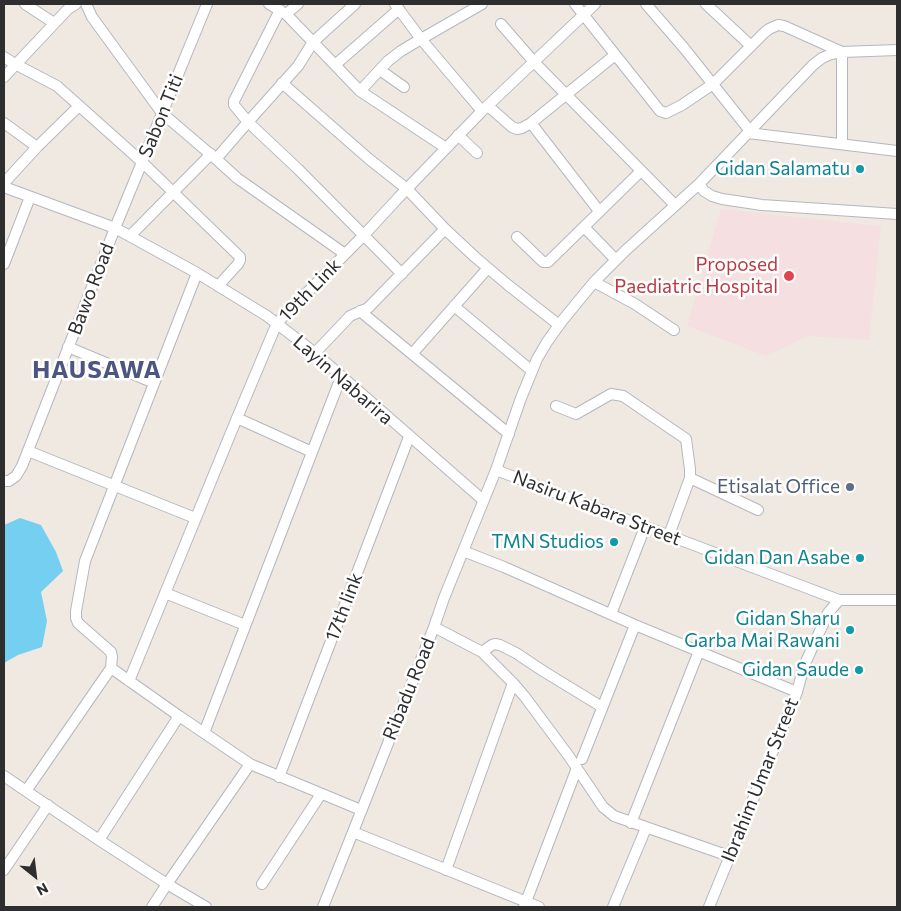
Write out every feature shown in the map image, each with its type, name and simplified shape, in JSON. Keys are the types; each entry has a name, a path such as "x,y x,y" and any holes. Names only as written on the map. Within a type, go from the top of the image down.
{"street":[{"path":"25,4 38,8 54,23"},
{"path":"4,77 68,8 76,4"},
{"path":"86,4 92,17 162,112 237,178 346,254"},
{"name":"Sabon Titi","path":"115,228 207,4"},
{"path":"269,4 283,12 360,90 446,148"},
{"path":"298,4 283,12 234,101 234,105 248,122 298,169 402,274"},
{"path":"130,236 172,192 248,122 298,66 313,42 355,4"},
{"path":"360,90 401,51 482,4"},
{"path":"575,4 660,111 666,112 682,105 713,84 769,29 778,25 842,52 897,50"},
{"name":"19th Link","path":"129,681 277,323 346,254 458,135 595,4"},
{"path":"646,4 713,84 749,132 897,151"},
{"path":"706,4 751,46"},
{"path":"335,65 397,6 458,84 485,108 517,129 531,123 615,55"},
{"path":"501,24 534,62 675,205"},
{"path":"842,52 842,144"},
{"name":"Ribadu Road","path":"323,907 496,470 537,358 559,325 594,282 699,184 813,65 826,56 842,52"},
{"path":"4,57 57,86 142,162 240,258 238,264 218,286"},
{"path":"380,70 404,87"},
{"path":"282,83 369,159 407,189 445,230 488,268 559,325"},
{"path":"4,185 37,146 79,106"},
{"path":"4,123 37,146"},
{"path":"531,123 600,211"},
{"path":"458,135 476,153"},
{"path":"517,237 543,262 550,260 641,171"},
{"path":"699,184 704,191 712,196 762,205 897,214"},
{"name":"Layin Nabarira","path":"4,185 30,197 115,228 197,273 267,316 315,353 483,500"},
{"path":"4,264 30,197"},
{"name":"Bawo Road","path":"4,481 9,481 16,476 22,466 115,228"},
{"path":"584,228 616,260"},
{"path":"315,353 350,316 368,308 445,230"},
{"path":"412,354 488,268"},
{"path":"26,791 111,668 112,657 110,652 76,618 85,561 197,273"},
{"path":"594,282 635,304 674,330"},
{"path":"454,306 532,372"},
{"path":"360,311 509,434"},
{"path":"68,347 154,383"},
{"path":"204,733 341,377"},
{"path":"556,406 576,414 611,394 622,396 686,439 690,478 669,536"},
{"path":"237,418 312,452"},
{"name":"17th link","path":"279,777 409,437"},
{"path":"28,451 196,518"},
{"name":"Nasiru Kabara Street","path":"496,470 839,600 897,600"},
{"path":"690,478 758,510"},
{"path":"611,614 645,527"},
{"path":"464,551 504,566 635,625 797,692"},
{"path":"165,593 245,625"},
{"name":"Ibrahim Umar Street","path":"709,907 797,692 804,666 828,613 839,600"},
{"path":"524,905 635,625"},
{"path":"434,627 482,652 513,683 580,764 603,807 614,816 729,856"},
{"path":"482,652 492,645 500,645 516,653 602,708"},
{"path":"631,823 699,651"},
{"path":"111,668 250,764 361,810"},
{"path":"446,870 513,683"},
{"path":"99,840 179,716"},
{"path":"152,907 250,764"},
{"path":"4,776 99,840 206,907"},
{"path":"262,884 321,794"},
{"path":"4,870 48,805"},
{"path":"614,907 646,828"},
{"path":"353,832 446,870 524,905 539,907"}],"shaded area":[{"name":"Proposed Paediatric Hospital","path":"721,209 881,226 869,340 808,336 766,356 687,326"}],"water":[{"path":"20,518 41,525 56,552 63,571 41,592 47,621 42,647 18,655 4,663 4,525"}],"place":[{"name":"Gidan Salamatu","path":"860,169"},
{"name":"Proposed Paediatric Hospital","path":"789,276"},
{"name":"Etisalat Office","path":"850,487"},
{"name":"TMN Studios","path":"614,542"},
{"name":"Gidan Dan Asabe","path":"860,558"},
{"name":"Gidan Sharu Garba Mai Rawani","path":"850,630"},
{"name":"Gidan Saude","path":"859,670"}],"district":[{"name":"HAUSAWA","path":"97,370"}]}
